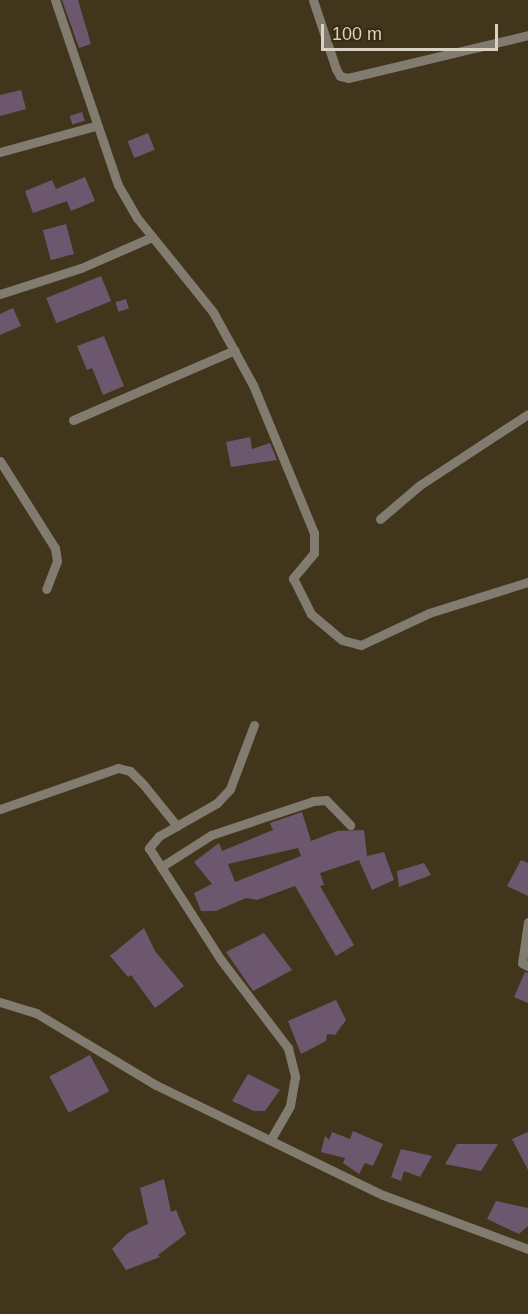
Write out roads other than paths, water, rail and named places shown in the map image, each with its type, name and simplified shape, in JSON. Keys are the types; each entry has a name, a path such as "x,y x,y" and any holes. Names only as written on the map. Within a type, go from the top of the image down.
{"street":[{"path":"55,0 95,126 118,185 152,237 213,312 235,350 314,533 314,553 293,578 294,585 311,614 326,629 351,646 361,645 429,613 528,582"},
{"path":"313,0 336,69 340,76 348,78 528,35"},
{"path":"0,152 95,126"},
{"path":"0,294 81,268 152,237"},
{"path":"73,420 235,350"},
{"path":"380,519 420,485 528,414"},
{"path":"0,461 55,548 57,561 46,589"},
{"path":"254,725 230,789 217,803 151,843 152,855 220,960 288,1048 295,1077 290,1106 271,1139"},
{"path":"0,810 118,768 130,771 143,783 177,826"},
{"path":"161,867 211,835 313,801 326,800 350,825"},
{"path":"528,922 522,963 528,966"},
{"path":"0,1002 36,1013 156,1085 383,1195 528,1249"}]}
